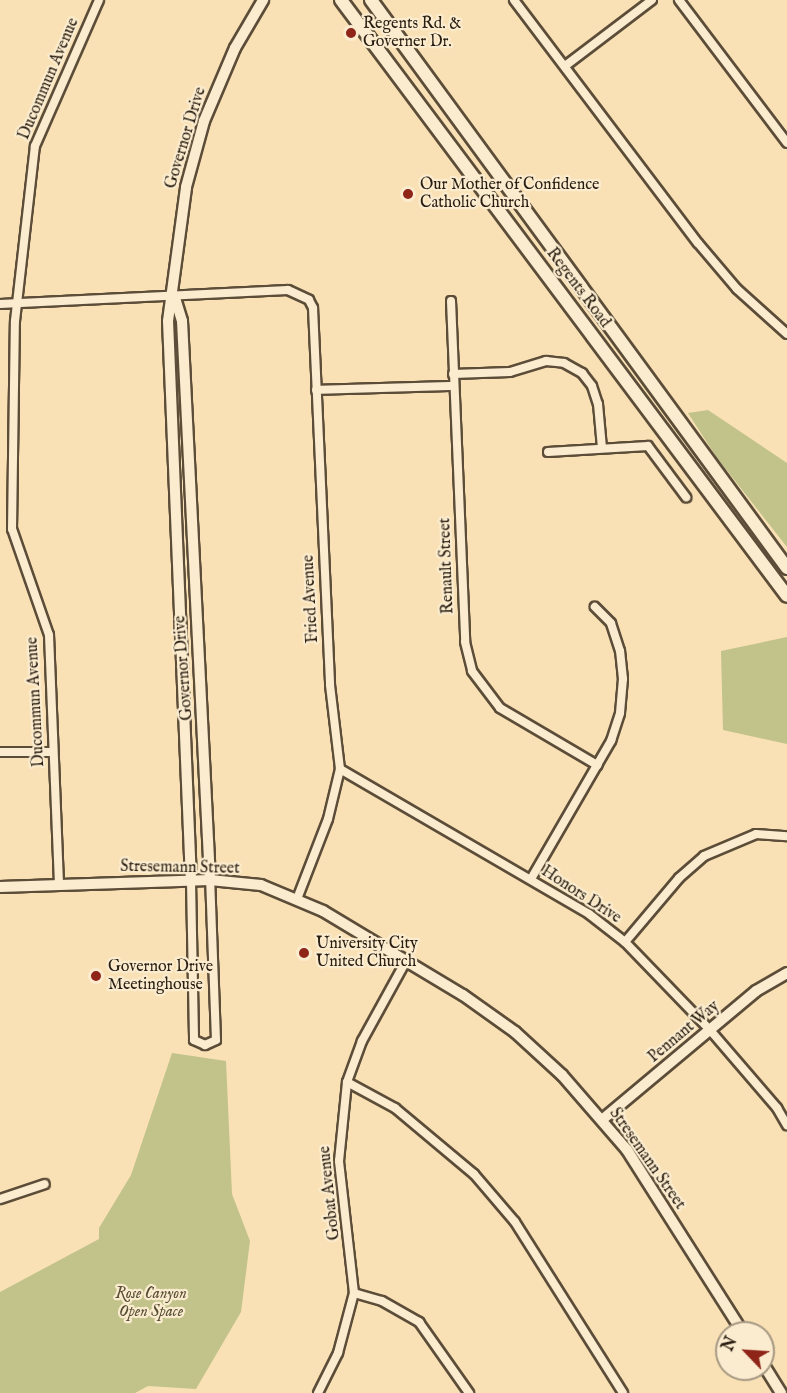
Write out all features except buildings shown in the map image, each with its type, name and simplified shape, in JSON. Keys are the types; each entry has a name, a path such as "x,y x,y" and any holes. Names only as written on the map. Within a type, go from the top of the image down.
{"main road":[{"name":"Regents Road","path":"341,0 787,596"},
{"name":"Regents Road","path":"371,0 787,568"}],"street":[{"name":"Ducommun Avenue","path":"59,884 49,635 12,529 16,303 35,146 99,0"},
{"name":"Governor Drive","path":"174,295 182,321 210,880 216,1040 205,1045 194,1040 191,881 168,321 174,295 182,209 204,121 235,48 263,0"},
{"path":"514,0 698,243 737,289 787,334"},
{"path":"565,66 651,0"},
{"path":"679,0 787,143"},
{"name":"Fried Avenue","path":"174,295 288,290 302,294 313,309 330,685 340,769 328,819 297,898"},
{"path":"0,304 174,295"},
{"name":"Renault Street","path":"452,301 465,642 472,671 500,708 597,765"},
{"path":"453,374 510,372 546,361 564,363 582,373 592,386 598,404 602,448"},
{"path":"316,390 454,386"},
{"path":"548,452 648,446 686,497"},
{"path":"531,879 597,765 617,723 623,679 611,623 595,608"},
{"path":"0,752 53,752"},
{"name":"Honors Drive","path":"340,769 589,914 625,942 710,1030 777,1108 787,1125"},
{"path":"625,942 679,878 704,856 756,834 787,836"},
{"name":"Stresemann Street","path":"0,887 210,880 261,885 297,898 406,961 515,1032 603,1119 735,1321"},
{"name":"Gobat Avenue","path":"318,1393 338,1353 354,1293 339,1161 347,1082 362,1041 406,961"},
{"name":"Pennant Way","path":"603,1119 756,991 787,973"},
{"path":"347,1082 395,1108 474,1174 514,1222 623,1393"},
{"path":"0,1199 45,1184"},
{"path":"354,1293 382,1301 419,1323 469,1393"}],"green space":[{"path":"708,410 787,463 787,547 717,458 688,413"},
{"path":"787,637 787,744 723,730 721,651"},
{"name":"Rose Canyon Open Space","path":"172,1053 226,1061 232,1194 250,1241 241,1312 196,1389 148,1386 135,1393 0,1393 0,1292 99,1239 99,1228 131,1175"}],"place":[{"name":"Regents Rd. & Governer Dr.","path":"351,33"},
{"name":"Our Mother of Confidence Catholic Church","path":"408,194"},
{"name":"University City United Church","path":"304,953"},
{"name":"Governor Drive Meetinghouse","path":"96,976"}]}
